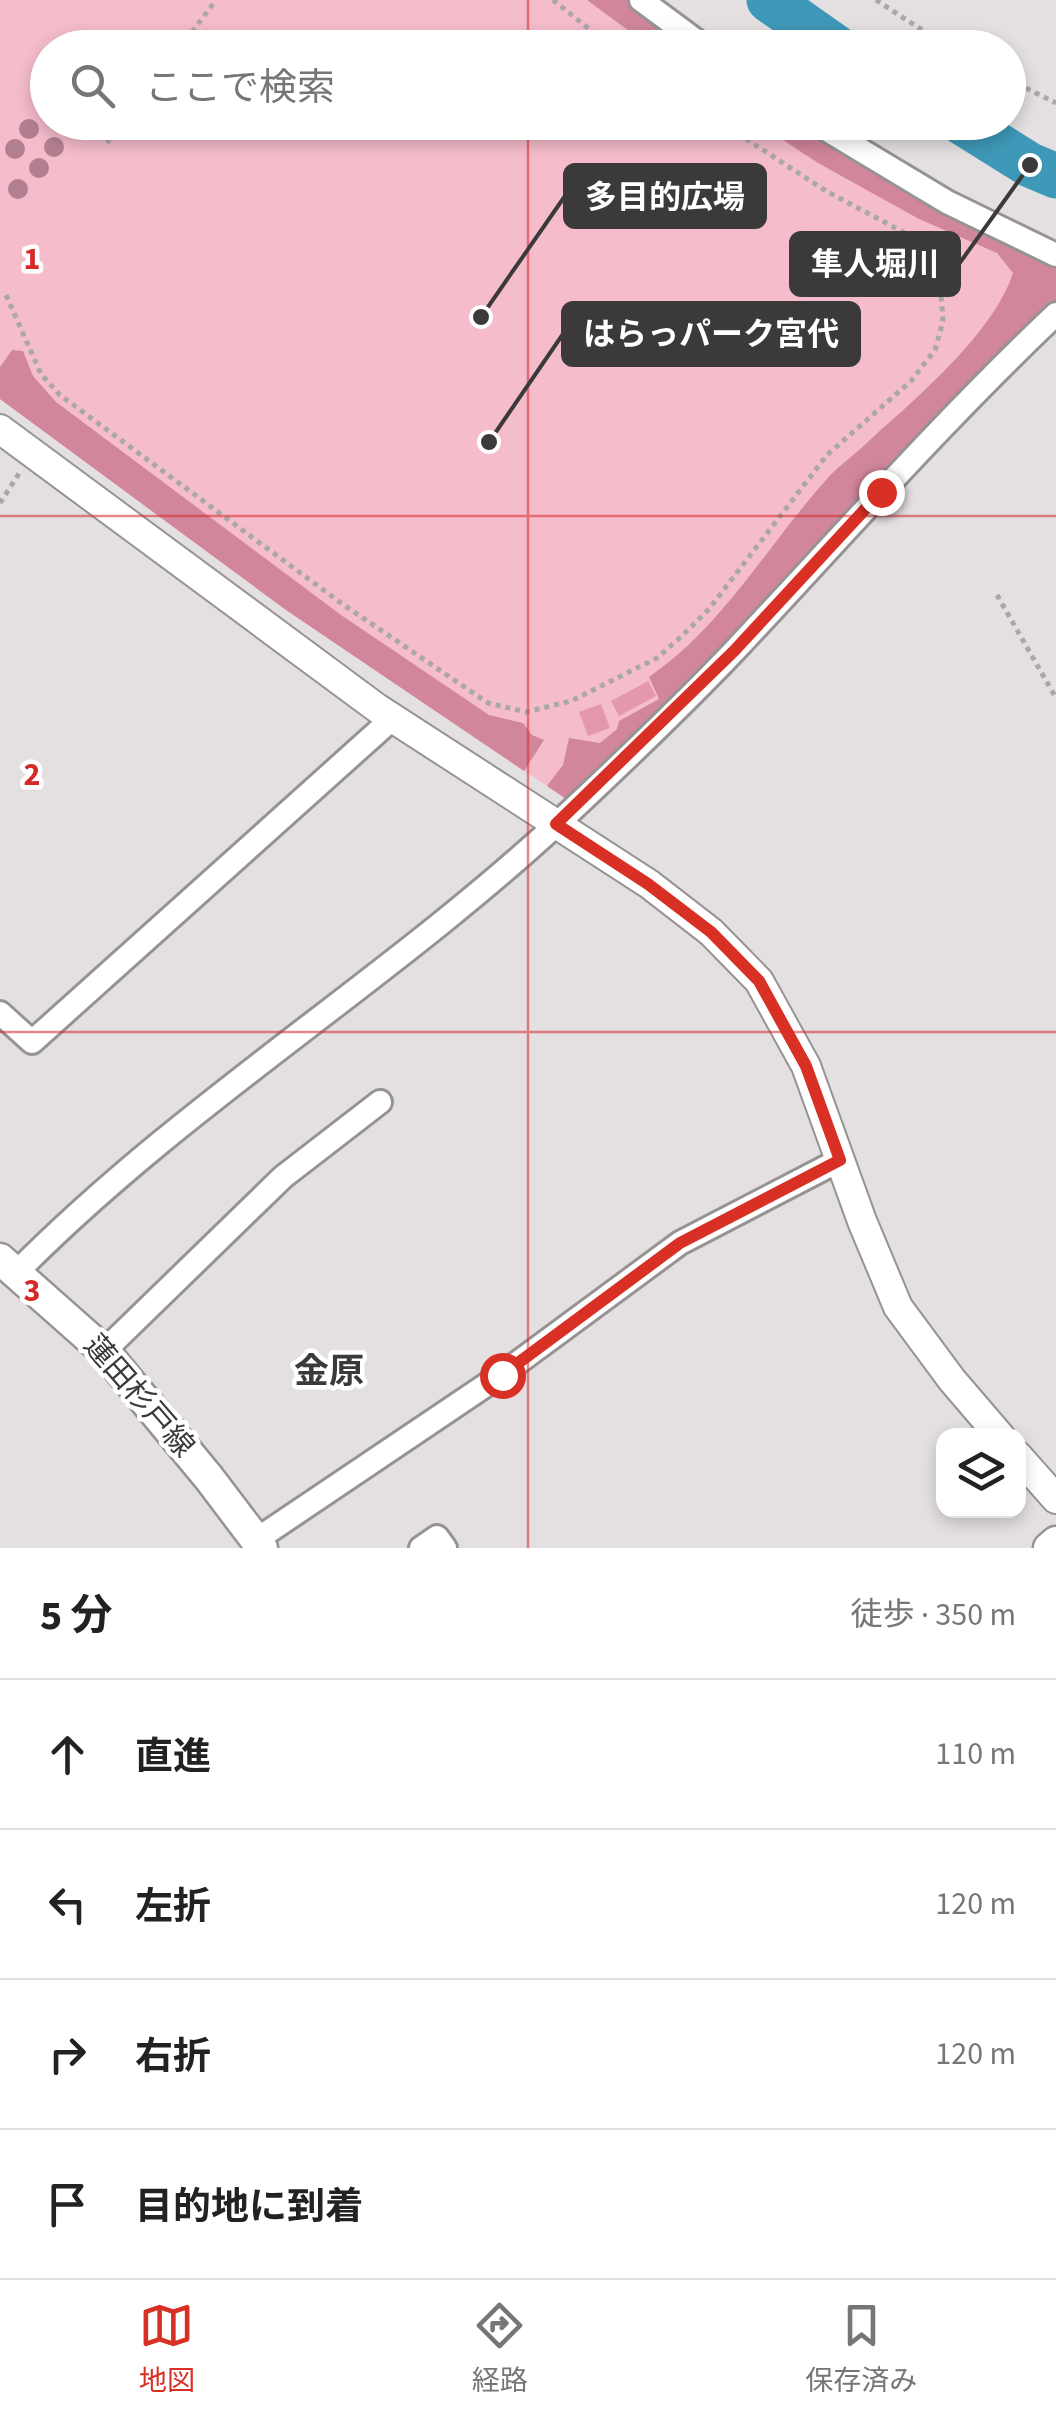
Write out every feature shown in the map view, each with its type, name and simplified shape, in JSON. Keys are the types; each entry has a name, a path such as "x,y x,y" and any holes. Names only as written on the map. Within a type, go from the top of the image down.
{"main road":[{"name":"蓮田杉戸線","path":"9,1266 104,1350 259,1544"},
{"path":"1049,1548 1056,1542"}],"street":[{"path":"641,0 682,30"},
{"path":"844,140 947,202 1056,255"},
{"path":"9,1266 352,991 408,951 556,824 734,651 881,492 1056,314"},
{"path":"0,428 393,718 664,896 711,932 759,981 806,1066 898,1306 993,1428"},
{"path":"0,1013 32,1042 393,718"},
{"path":"104,1350 283,1178 380,1102"},
{"path":"259,1544 502,1375 680,1243 840,1160"},
{"path":"1026,1465 1056,1498"},
{"path":"421,1548 437,1538 446,1548"}],"path":[{"path":"194,30 216,0"},
{"path":"553,0 590,30"},
{"path":"876,0 922,30"},
{"path":"1026,88 1056,102"},
{"path":"6,296 42,374 60,394 341,603 488,702 526,712 571,701 610,683 657,658 683,636 827,456 911,381 934,350 943,321 940,282 920,248 902,232 826,191 748,140"},
{"path":"0,503 33,453"},
{"path":"997,595 1056,698"}],"shaded area":[{"path":"0,0 629,0 669,30 30,30 30,140 827,140 1056,263 569,801 286,610 0,399"},
{"path":"587,0 629,0 669,30 628,30"},
{"path":"783,140 827,140 1056,263 1056,306 737,641 569,801 547,786 563,765 569,738 600,743 617,729 619,721 659,699 649,677 722,610 831,475 910,404 972,340 989,318 1013,273 997,253 919,219"},
{"path":"12,350 23,351 33,376 56,402 341,615 489,715 523,723 532,735 544,740 524,771 286,610 0,399 0,367"}],"building":[{"path":"648,681 656,696 619,716 611,701"},
{"path":"601,704 610,728 588,736 579,712"}],"waterway":[{"path":"769,0 812,30"},
{"path":"990,140 1056,176"}],"place":[{"name":"隼人堀川","path":"1030,165"},
{"name":"多目的広場","path":"481,317"},
{"name":"はらっパーク宮代","path":"489,442"}],"district":[{"name":"金原","path":"329,1372"}],"route":[{"path":"502,1375 680,1243 840,1160 806,1066 759,981 711,932 648,884 556,824 734,651 881,492"}]}
